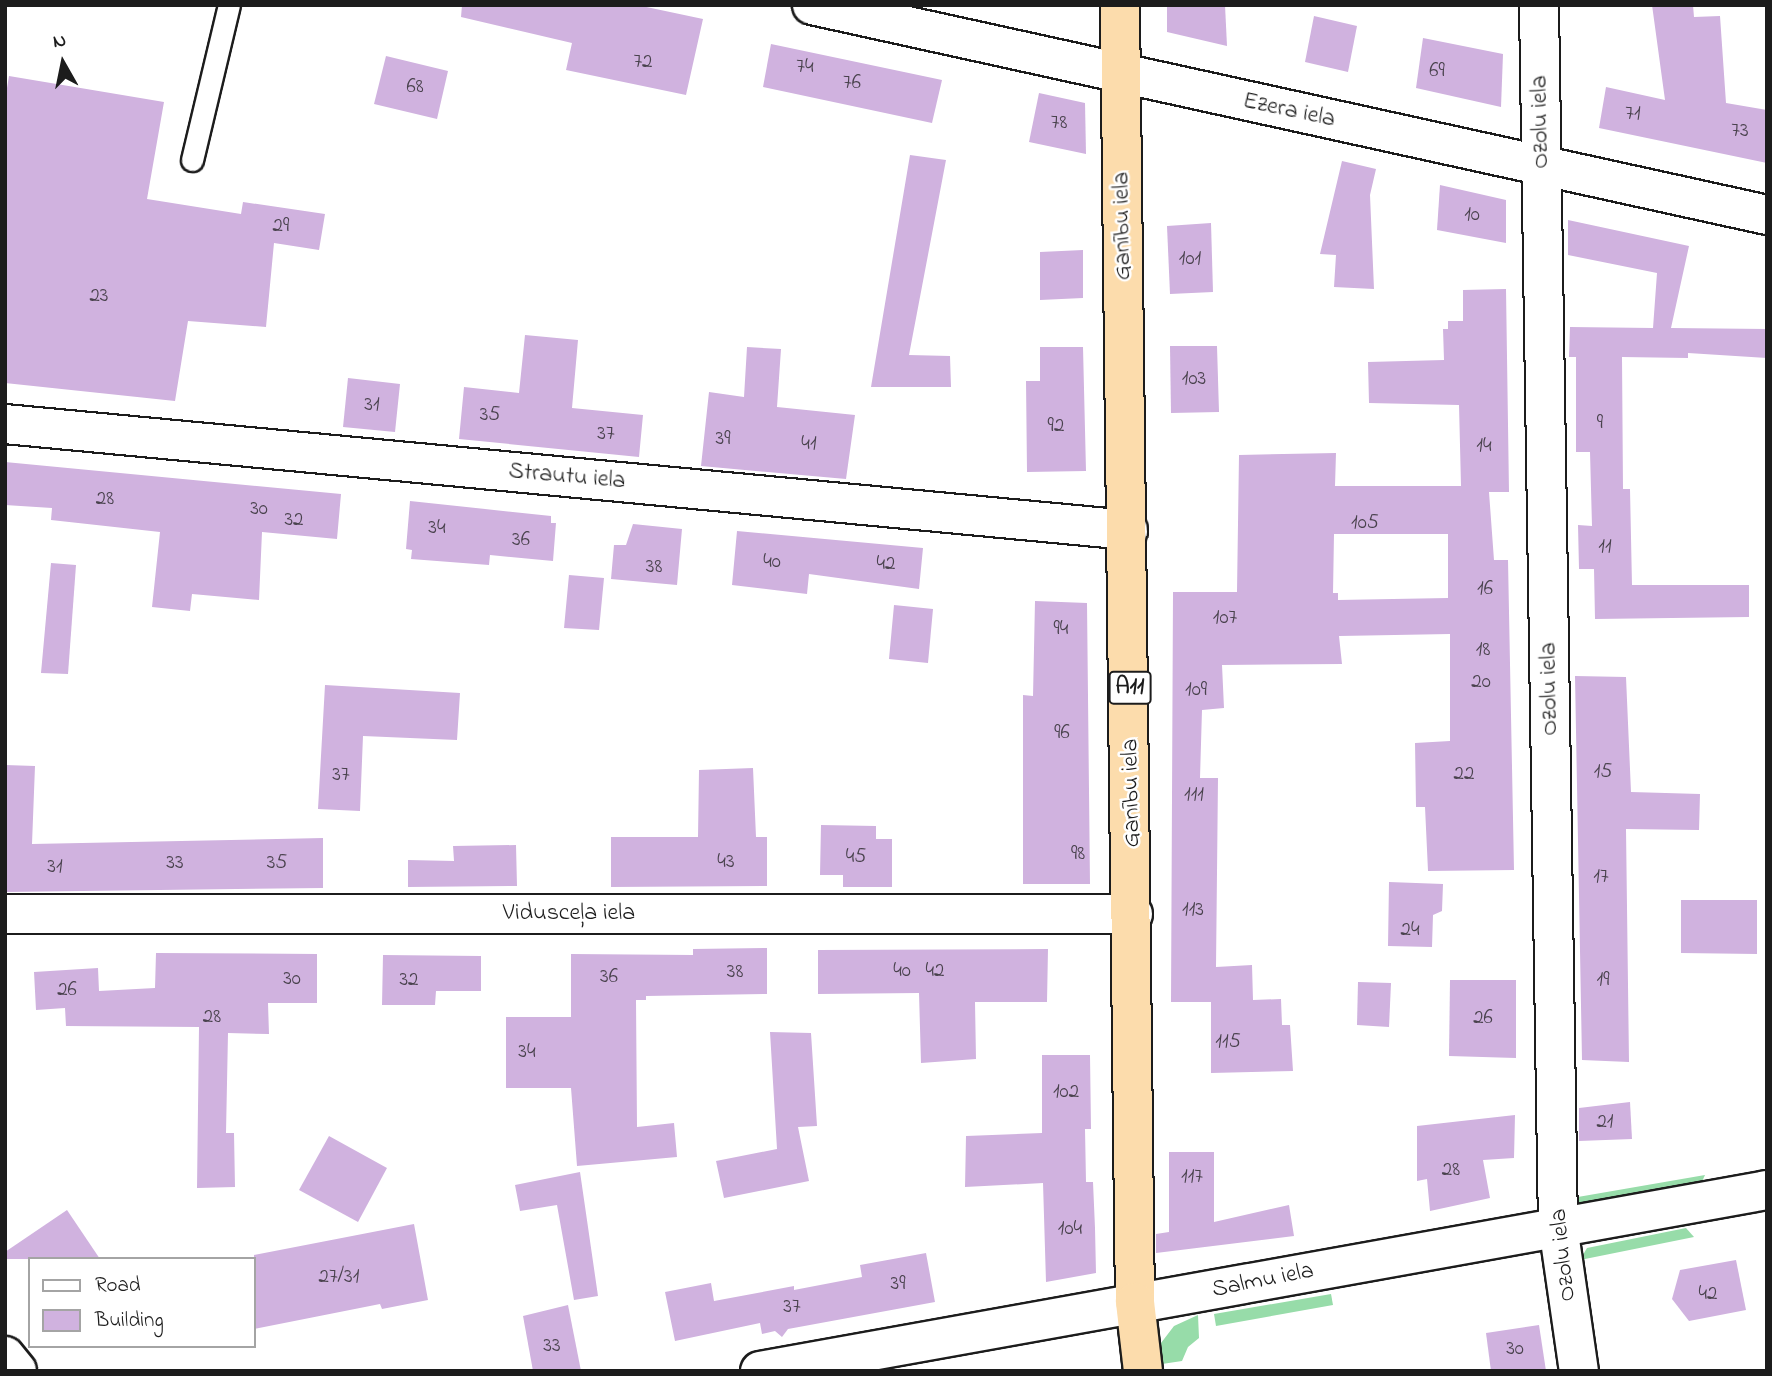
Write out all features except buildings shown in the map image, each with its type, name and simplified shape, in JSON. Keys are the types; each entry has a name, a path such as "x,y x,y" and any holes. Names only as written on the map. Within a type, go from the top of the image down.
{"highway":[{"name":"Ganību iela","path":"1120,5 1133,914 1135,1302 1143,1371"}],"street":[{"name":"Ezera iela","path":"812,5 1767,215"},
{"name":"Ozolu iela","path":"1539,5 1558,1226 1578,1371"},
{"name":"Strautu iela","path":"5,424 1128,530"},
{"name":"Vidusceļa iela","path":"5,914 1133,914"},
{"name":"Salmu iela","path":"760,1371 1767,1190"},
{"path":"5,1356 17,1371"}],"lane":[{"path":"191,160 229,5"}],"green space":[{"path":"1705,1175 1700,1186 1586,1206 1572,1198"},
{"path":"1686,1228 1694,1237 1580,1260 1587,1248"},
{"path":"1331,1294 1333,1305 1216,1326 1214,1314"},
{"path":"1198,1315 1199,1338 1188,1347 1182,1361 1162,1364 1161,1343 1174,1326"}]}
